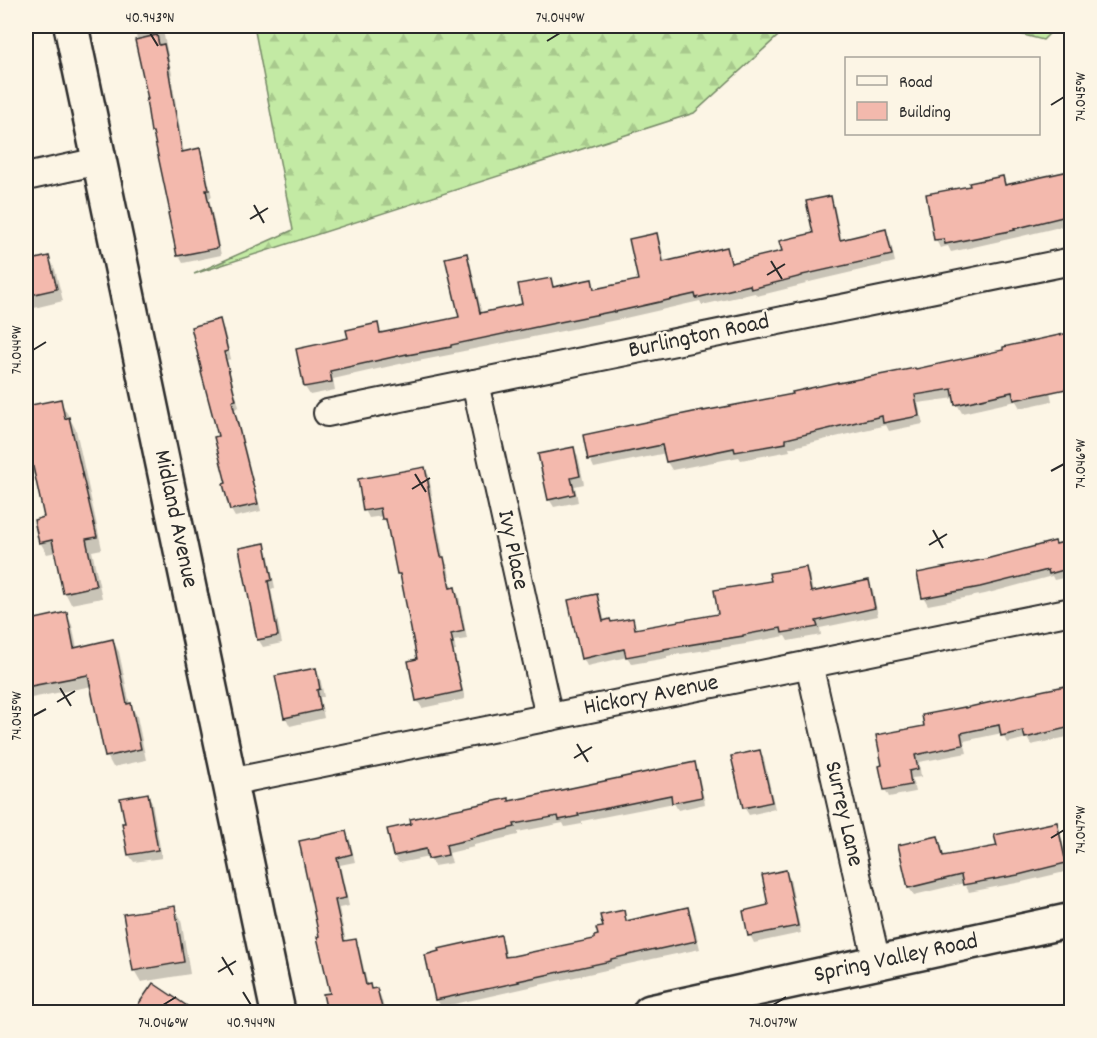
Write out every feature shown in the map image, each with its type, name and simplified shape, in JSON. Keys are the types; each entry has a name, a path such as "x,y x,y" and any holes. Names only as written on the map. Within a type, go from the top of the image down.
{"street":[{"name":"Midland Avenue","path":"71,26 278,1012"},
{"path":"26,177 99,161"},
{"name":"Burlington Road","path":"327,413 1071,261"},
{"name":"Ivy Place","path":"475,383 549,717"},
{"name":"Hickory Avenue","path":"230,782 1071,611"},
{"name":"Surrey Lane","path":"810,664 877,963"},
{"name":"Spring Valley Road","path":"650,1012 1071,920"}],"green space":[{"path":"254,26 789,26 694,113 194,274 293,230"},
{"path":"989,26 1057,26 1043,40"}],"building":[{"path":"157,35 159,45 164,44 169,67 182,152 200,148 218,248 177,256 168,213 170,212 153,132 151,132 146,99 148,99 135,40"},
{"path":"1069,171 1071,215 1015,230 945,244 944,239 934,240 926,194 970,186 969,183 1003,176 1005,185"},
{"path":"831,196 840,240 886,229 892,255 751,289 750,285 696,298 695,294 330,371 332,382 304,387 296,349 348,338 346,330 378,323 380,333 459,317 445,258 467,253 480,313 522,304 518,284 551,278 553,287 592,279 594,289 638,280 629,239 657,233 663,262 727,247 731,263 782,251 779,241 813,233 806,201"},
{"path":"49,256 57,289 26,296 26,261"},
{"path":"220,319 228,351 224,352 236,400 232,401 258,504 230,510 223,484 226,483 214,437 218,436 191,327"},
{"path":"1071,334 1071,388 1014,400 1012,392 955,405 952,389 915,395 919,416 883,423 882,416 786,439 786,443 735,452 734,448 666,462 662,445 588,460 583,435 793,394 792,392 838,382 916,369"},
{"path":"61,399 65,419 69,417 97,537 86,539 96,586 63,593 52,540 39,543 34,520 44,517 32,462 26,463 26,406"},
{"path":"574,447 580,476 571,478 575,494 548,500 538,454"},
{"path":"425,467 441,557 444,557 450,588 455,587 464,631 451,634 462,691 416,701 408,661 417,659 386,519 382,519 380,508 363,511 358,479"},
{"path":"1071,540 1071,568 1049,574 1048,570 980,587 922,598 917,573 986,559 1055,541 1056,544"},
{"path":"265,543 272,580 268,581 278,636 257,640 239,548"},
{"path":"806,567 811,592 869,580 875,608 816,621 818,627 782,633 781,628 626,657 624,649 581,659 568,600 597,594 603,621 633,618 635,629 718,614 714,590 771,581 769,573"},
{"path":"67,612 74,648 113,639 127,704 131,703 141,749 105,757 88,675 26,687 26,621"},
{"path":"316,668 321,710 284,718 275,676"},
{"path":"1071,685 1071,727 1025,738 1023,731 1001,736 999,725 961,733 963,745 915,755 918,769 909,771 911,785 884,790 876,735 924,726 922,715"},
{"path":"760,750 772,802 743,808 731,756"},
{"path":"695,762 702,797 672,803 671,795 559,820 558,816 514,824 515,827 446,845 448,855 428,859 426,849 393,856 387,829 411,824 410,819"},
{"path":"148,793 158,850 128,855 120,798"},
{"path":"1057,822 1066,863 963,885 961,875 908,888 898,845 938,836 943,856 997,846 994,835"},
{"path":"346,831 352,854 337,858 346,898 335,900 344,941 356,939 366,985 370,984 371,989 377,988 383,1012 327,1012 323,994 330,993 299,841"},
{"path":"786,870 798,926 748,936 743,911 768,905 762,875"},
{"path":"175,906 184,962 133,971 123,914"},
{"path":"688,907 696,941 435,1000 425,955 439,951 438,949 501,935 505,957 513,956 594,939 594,936 598,935 596,928 603,927 600,915 624,910 626,921"},
{"path":"153,983 196,1012 133,1012"}]}
